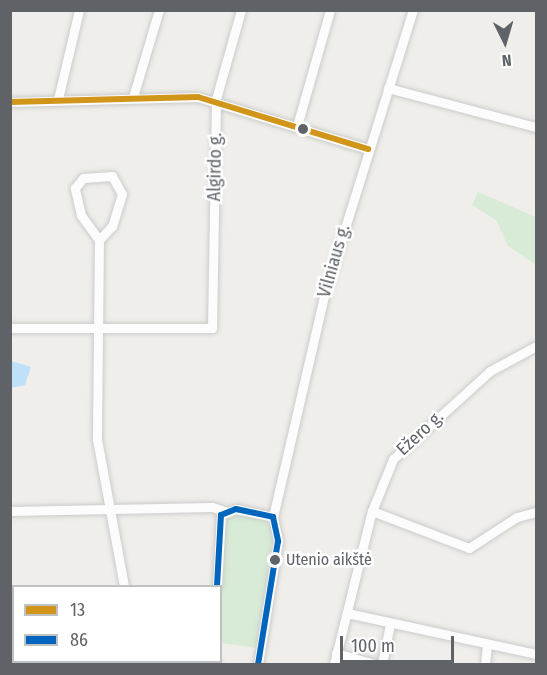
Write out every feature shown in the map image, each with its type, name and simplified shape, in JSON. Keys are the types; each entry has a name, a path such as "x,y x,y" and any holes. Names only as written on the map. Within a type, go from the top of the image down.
{"street":[{"path":"58,99 79,10"},
{"path":"133,97 159,10"},
{"name":"Algirdo g.","path":"99,326 212,328 216,99 241,10"},
{"path":"297,126 330,10"},
{"name":"Vilniaus g.","path":"273,517 325,292 413,10"},
{"path":"388,88 537,127"},
{"path":"10,102 133,97 216,99 368,149"},
{"path":"99,240 81,214 75,189 83,178 112,176 121,186 119,209 99,240 97,440 106,510 124,585"},
{"path":"10,328 99,326"},
{"name":"Ežero g.","path":"334,664 372,511 398,453 490,371 537,346"},
{"path":"10,511 224,512 273,517 278,547 258,664"},
{"path":"372,511 469,548 517,517 537,512"},
{"path":"217,585 218,526 224,512"},
{"path":"347,613 537,654"},
{"path":"382,664 390,624"},
{"path":"485,664 487,645"},
{"path":"336,653 375,664"}],"green space":[{"path":"478,192 536,217 536,265 508,246 496,220 472,205"},
{"path":"234,513 264,518 274,531 256,648 222,643 222,524"}],"water":[{"path":"11,361 31,367 25,385 11,388"}],"transit line":[{"name":"13","path":"10,102 198,97 368,149"},
{"name":"86","path":"217,585 221,515 236,509 273,517 278,541 258,664"}],"place":[{"name":"Utenio aikštė","path":"275,560"}]}
